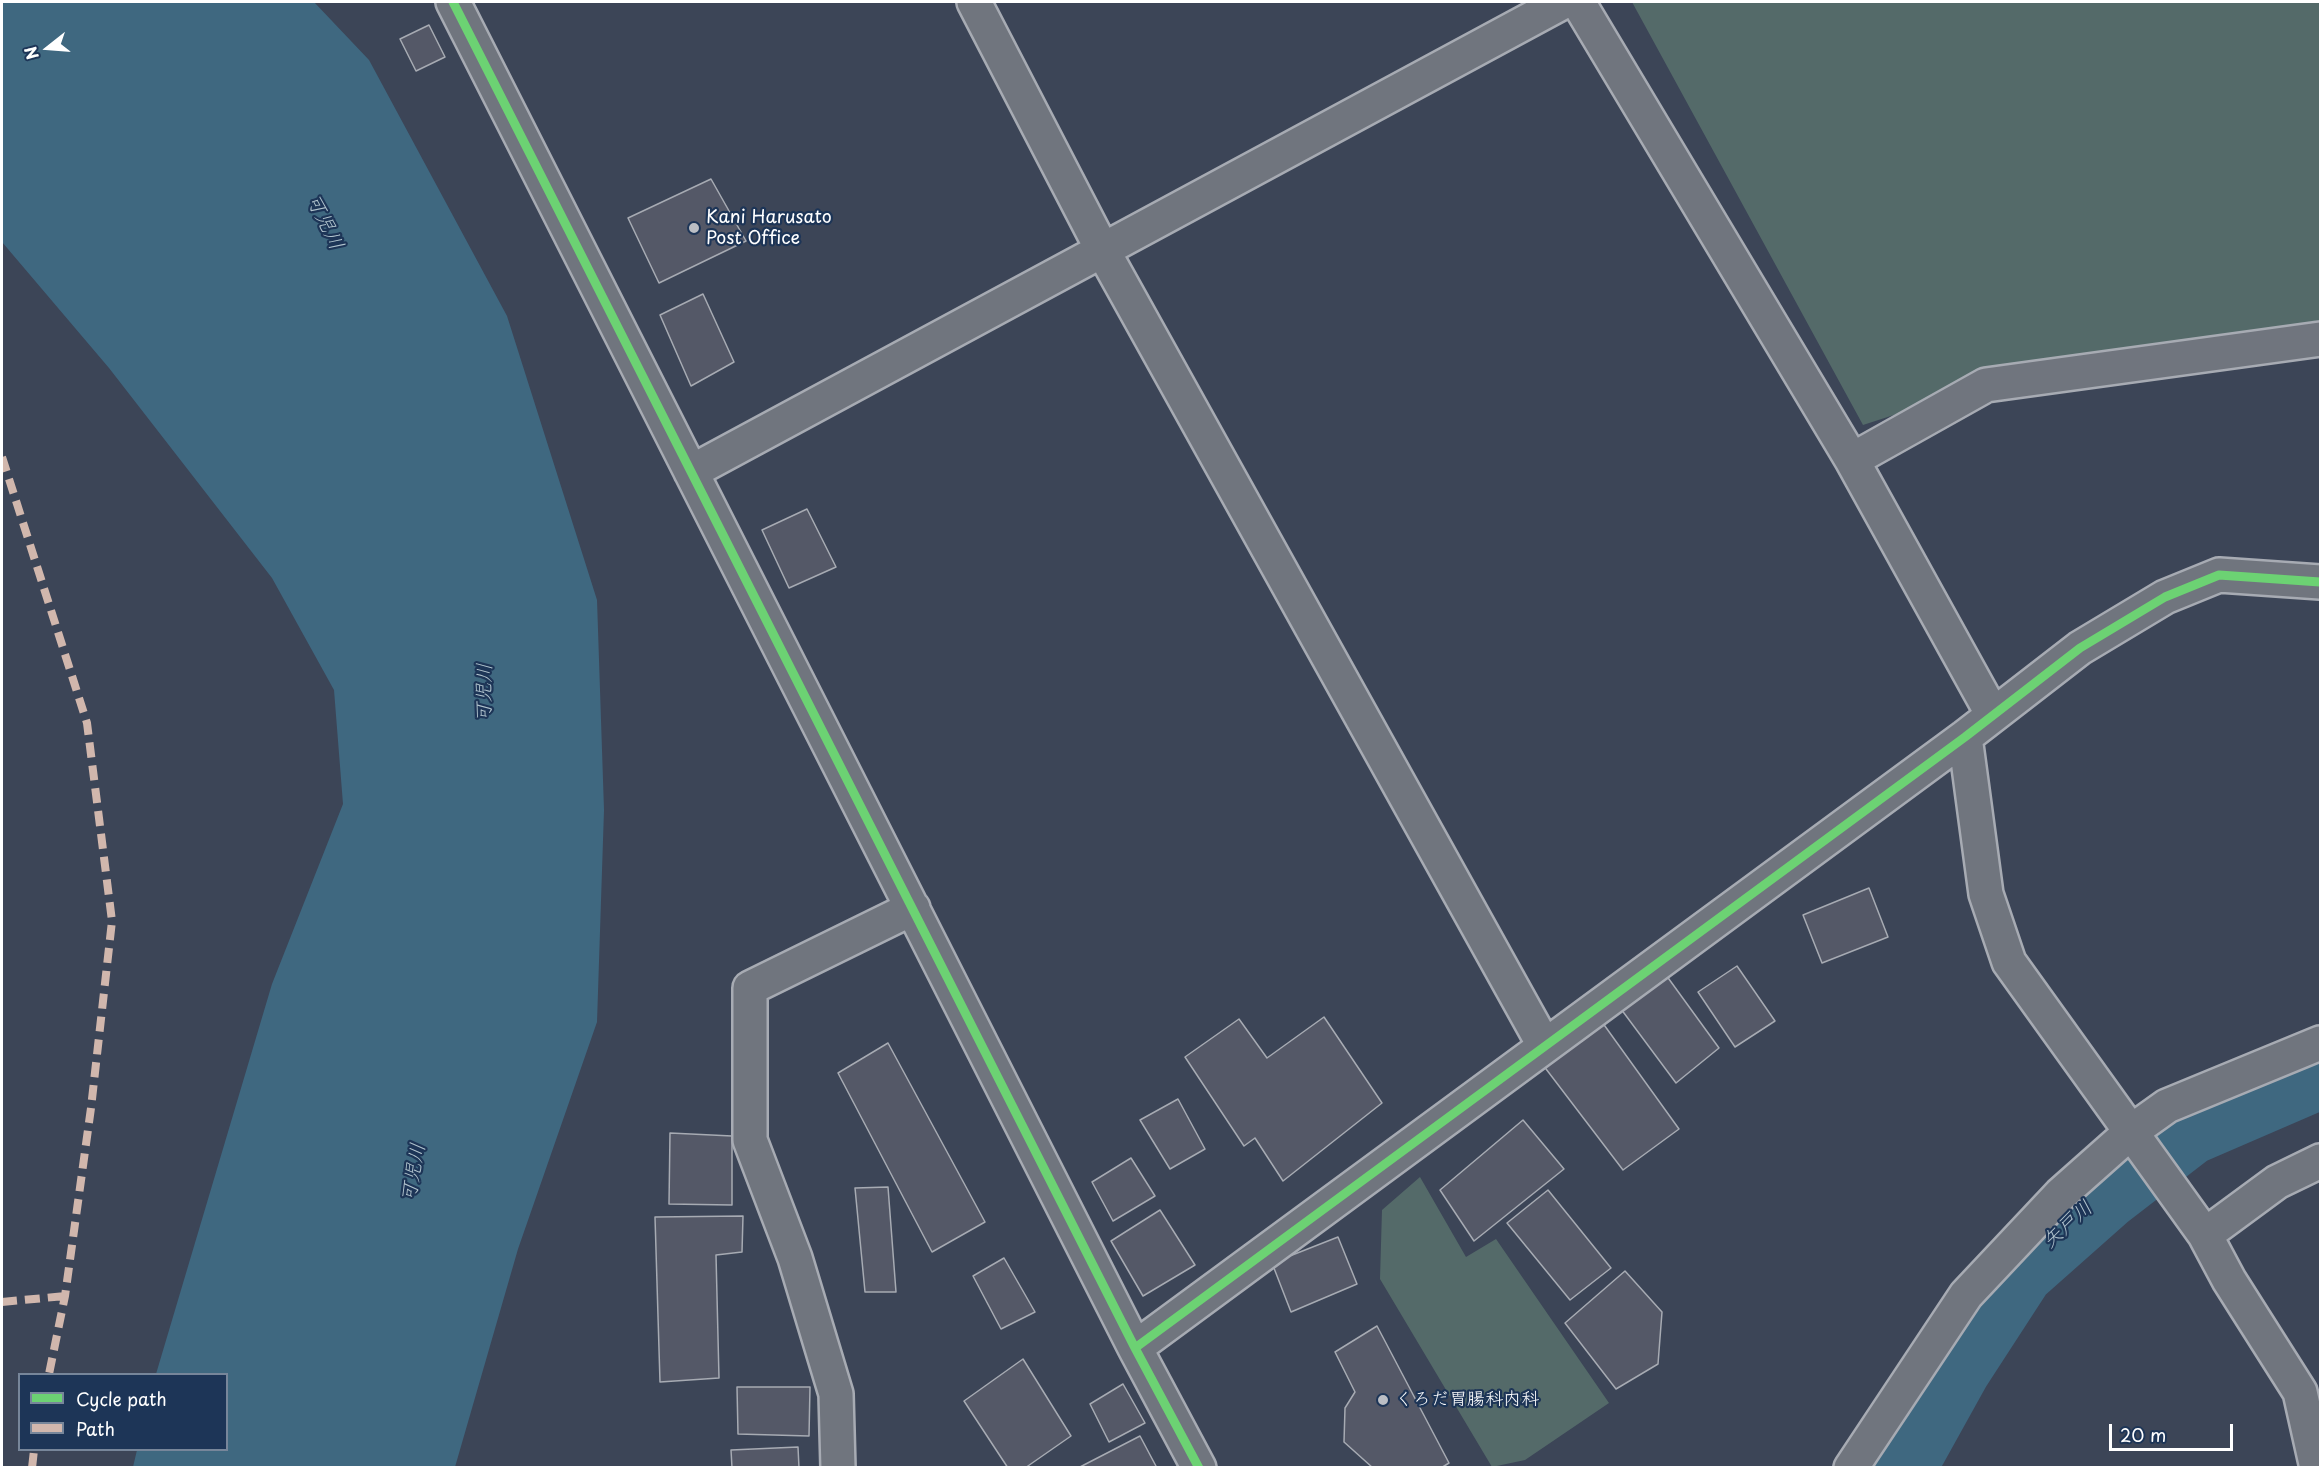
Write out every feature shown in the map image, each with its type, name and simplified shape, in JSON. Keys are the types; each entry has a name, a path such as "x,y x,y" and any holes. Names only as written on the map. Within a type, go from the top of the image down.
{"street":[{"path":"453,2 1135,1348 1199,1467"},
{"path":"974,2 1103,251 1544,1045"},
{"path":"691,472 1563,2"},
{"path":"1578,2 1852,460 1993,715"},
{"path":"1852,460 1986,385 2320,339"},
{"path":"1135,1348 1965,737 2080,648 2165,597 2218,575 2320,582"},
{"path":"1965,737 1986,894 2009,962 2205,1234 2229,1280 2310,1391 2317,1467"},
{"path":"838,1467 836,1394 795,1258 750,1140 750,988 913,908"},
{"path":"1851,1467 1966,1295 2061,1194 2132,1131 2167,1106 2320,1043"},
{"path":"2205,1234 2277,1182 2320,1161"}],"green space":[{"path":"1632,2 2320,2 2320,320 1986,385 1863,425"},
{"path":"1420,1177 1466,1257 1496,1239 1609,1403 1525,1460 1492,1467 1380,1279 1382,1210"}],"water":[{"name":"可児川","path":"2,2 314,2 369,60 507,316 597,600 604,810 597,1022 518,1249 455,1467 133,1467 137,1451 228,1451 228,1373 156,1373 272,984 343,804 334,690 272,578 109,368 2,242"}],"building":[{"path":"429,25 445,57 416,71 400,39"},
{"path":"711,179 746,241 659,283 628,218"},
{"path":"703,294 734,362 691,386 660,315"},
{"path":"807,509 836,567 789,588 762,530"},
{"path":"1869,888 1888,937 1822,963 1803,915"},
{"path":"1737,966 1775,1021 1735,1047 1698,992"},
{"path":"1666,975 1719,1048 1676,1083 1621,1009"},
{"path":"1324,1017 1382,1103 1283,1181 1255,1138 1244,1146 1185,1057 1239,1019 1267,1058"},
{"path":"1602,1022 1679,1129 1623,1170 1543,1065"},
{"path":"888,1043 985,1222 932,1252 838,1073"},
{"path":"1178,1099 1205,1149 1170,1169 1140,1120"},
{"path":"1523,1120 1564,1169 1474,1241 1440,1190"},
{"path":"670,1133 732,1136 732,1205 669,1204"},
{"path":"1131,1158 1155,1196 1113,1221 1092,1182"},
{"path":"888,1187 896,1292 865,1292 855,1188"},
{"path":"1548,1190 1611,1268 1570,1300 1507,1223"},
{"path":"1160,1210 1195,1265 1143,1296 1111,1241"},
{"path":"743,1216 742,1252 716,1255 719,1378 660,1382 655,1217"},
{"path":"1338,1237 1357,1284 1291,1312 1272,1263"},
{"path":"1004,1258 1035,1312 1001,1329 973,1276"},
{"path":"1625,1271 1662,1312 1658,1364 1616,1389 1565,1323"},
{"name":"くろだ胃腸科内科","path":"1377,1326 1449,1463 1441,1468 1373,1468 1344,1442 1345,1408 1355,1392 1335,1352"},
{"path":"1023,1359 1071,1436 1025,1468 1008,1468 964,1401"},
{"path":"1123,1384 1145,1423 1109,1442 1090,1404"},
{"path":"737,1387 810,1387 809,1436 738,1434"},
{"path":"1140,1436 1157,1468 1078,1468"},
{"path":"798,1447 799,1468 732,1468 731,1450"}],"waterway":[{"name":"矢戸川","path":"1898,1468 1954,1367 2017,1270 2105,1192 2188,1128 2320,1071"}],"marked path":[{"path":"2,457 87,723 112,921 91,1108 65,1296 49,1373"},
{"path":"2,1302 65,1296"},
{"path":"32,1468 34,1451"}],"cycle path":[{"path":"453,2 1135,1348 1199,1468"},
{"path":"1135,1348 1965,737 2080,648 2165,597 2219,575 2320,582"}],"place":[{"name":"Kani Harusato Post Office","path":"694,228"},
{"name":"くろだ胃腸科内科","path":"1383,1400"}]}
